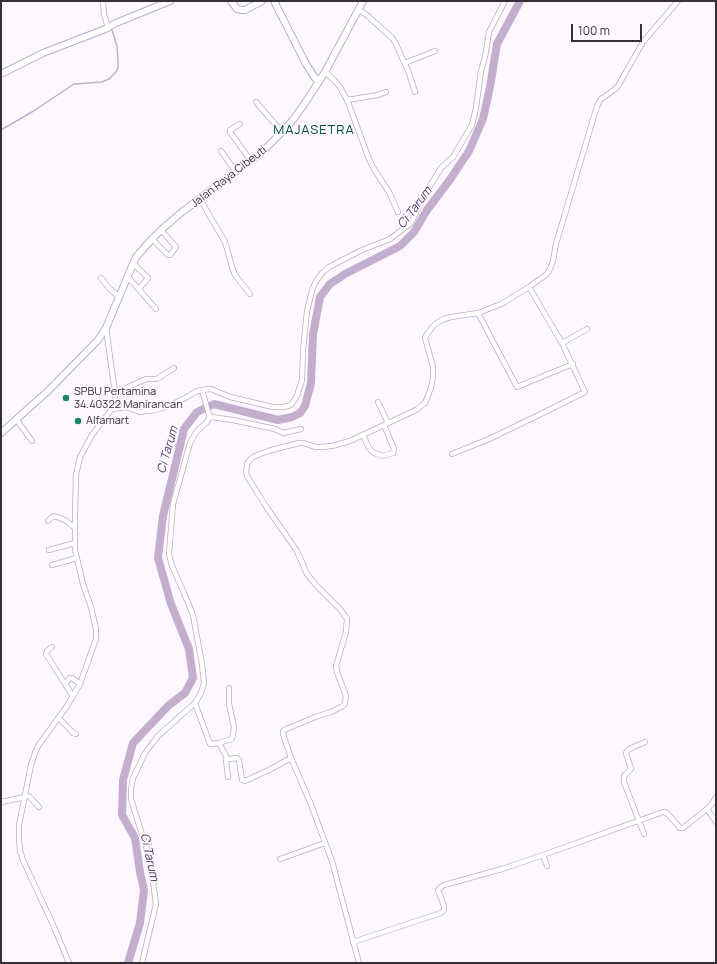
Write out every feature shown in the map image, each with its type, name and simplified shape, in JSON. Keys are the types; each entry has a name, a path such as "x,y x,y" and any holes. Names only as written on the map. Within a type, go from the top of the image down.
{"main road":[{"path":"1,74 43,53 170,1"},
{"path":"231,1 236,9 245,10 262,1"},
{"path":"274,1 306,64 319,82"},
{"name":"Jalan Raya Cibeuti","path":"1,433 48,391 94,344 106,328 136,257 152,239 200,199 263,152 282,132 319,82 363,1"}],"street":[{"path":"103,1 104,14 109,27"},
{"path":"112,408 126,407 140,412 155,410 171,405 197,391 211,389 230,397 273,407 291,405 297,396 302,380 307,311 315,283 329,266 390,239 410,223 441,168 453,157 472,125 489,32 505,1"},
{"path":"358,963 332,861 282,734 285,729 331,712 345,704 346,696 336,666 346,632 347,619 340,609 307,574 297,551 265,505 248,476 246,472 247,464 253,457 268,451 298,443 321,447 332,446 350,441 421,406 425,403 431,388 433,371 426,341 427,334 435,324 444,319 478,313 501,304 529,287 546,274 550,269 597,106 601,99 618,86 643,42 678,1"},
{"path":"358,9 393,39 398,47 415,92"},
{"path":"404,63 435,51"},
{"path":"325,72 334,79 347,100 369,160 389,192 398,212"},
{"path":"347,100 378,95 386,92"},
{"path":"256,102 282,132"},
{"path":"240,124 230,130 230,132 251,161"},
{"path":"221,151 236,172"},
{"path":"200,199 225,242 235,275 250,294"},
{"path":"152,239 168,255 170,255 176,247 161,230"},
{"path":"134,264 148,278 139,289"},
{"path":"128,277 156,309"},
{"path":"101,278 119,297"},
{"path":"452,454 489,439 585,392 585,389 562,343 529,287"},
{"path":"478,313 517,387 573,364"},
{"path":"69,963 23,860 20,851 18,834 30,765 38,746 59,718 80,684 95,642 96,629 91,607 83,584 75,543 76,475 80,457 92,435 115,402 106,328"},
{"path":"562,343 587,328"},
{"path":"115,393 146,379 157,379 174,368"},
{"path":"142,963 156,904 150,859 131,798 133,778 145,753 158,736 195,703 202,693 204,683 193,615 172,566 169,554 173,504 190,443 197,431 207,422 210,416 202,391"},
{"path":"363,435 369,448 374,452 383,456 393,452 394,449 378,402"},
{"path":"210,416 275,429 283,433 301,429"},
{"path":"16,419 32,441"},
{"path":"48,521 52,516 54,516 65,520 75,528"},
{"path":"49,550 75,543"},
{"path":"52,564 77,558"},
{"path":"52,647 46,654 73,696"},
{"path":"65,684 70,678 72,678 80,684"},
{"path":"195,703 211,745 232,739 234,727 229,704 229,688"},
{"path":"59,718 73,733 76,734"},
{"path":"644,834 624,782 624,776 631,769 626,753 627,751 645,742"},
{"path":"219,743 227,758 228,777"},
{"path":"227,758 231,760 238,759 241,779 245,781 291,758"},
{"path":"1,802 25,796 30,797 39,807"},
{"path":"353,942 441,913 444,910 444,906 438,890 444,885 543,856 663,812 665,812 681,829 707,809 716,797"},
{"path":"707,809 716,822"},
{"path":"280,859 325,843"},
{"path":"543,856 547,866"}],"waterway":[{"name":"Ci Tarum","path":"128,963 140,923 144,890 135,838 122,815 123,780 133,743 169,705 185,693 193,678 189,649 171,604 158,558 163,516 184,429 197,412 214,404 278,420 292,417 300,413 305,406 311,383 313,334 320,297 330,284 345,274 400,246 414,232 427,210 449,181 469,151 483,119 497,44 520,1"},
{"path":"1,130 32,112 74,84 102,82 109,79 116,72 118,67 117,46 111,27"}],"place":[{"name":"SPBU Pertamina 34.40322 Manirancan","path":"66,398"},
{"name":"Alfamart","path":"78,421"}],"district":[{"name":"MAJASETRA","path":"314,130"}]}
